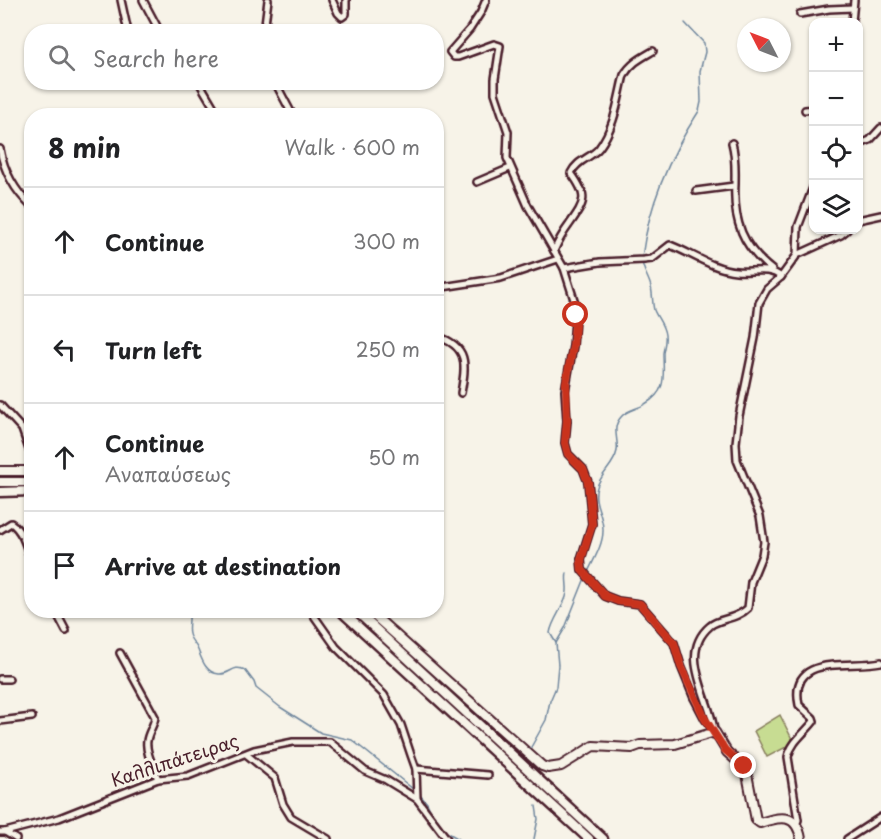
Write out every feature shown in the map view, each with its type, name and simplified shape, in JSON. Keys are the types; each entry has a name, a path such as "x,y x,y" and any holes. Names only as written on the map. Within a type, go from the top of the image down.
{"main road":[{"path":"0,482 24,482"},
{"path":"0,492 24,491"},
{"path":"349,618 589,839"},
{"path":"364,618 603,839"}],"street":[{"path":"121,0 126,24"},
{"path":"143,0 156,24"},
{"path":"265,24 268,0"},
{"path":"332,0 342,17 346,14 346,0"},
{"path":"486,0 470,28 450,52 454,57 458,57 494,44 500,46 495,93 508,132 507,158 528,206 564,267 576,306 573,346 566,383 565,443 568,454 586,475 592,518 580,565 584,573 605,596 618,601 640,604 674,643 694,698 705,719 725,750 746,769 756,820 760,823 785,818 796,825 801,839"},
{"path":"852,18 854,0"},
{"path":"800,14 853,8"},
{"path":"554,251 584,200 582,187 571,173 574,167 593,155 606,139 624,75 635,61 652,51"},
{"path":"204,90 214,108"},
{"path":"279,90 289,108"},
{"path":"805,110 809,110"},
{"path":"863,143 870,140 881,128"},
{"path":"732,142 736,156 734,186 739,229 755,256 781,277"},
{"path":"0,149 9,176 24,199"},
{"path":"477,182 510,168"},
{"path":"696,191 734,186"},
{"path":"797,255 798,226 809,196"},
{"path":"863,219 881,215"},
{"path":"715,732 698,679 697,647 703,633 711,625 733,618 748,609 751,582 762,555 764,542 760,516 737,460 736,442 738,416 755,338 759,303 767,289 781,277 797,255 842,234"},
{"path":"564,267 652,259 670,245 735,272 774,272"},
{"path":"444,287 501,278 558,259"},
{"path":"444,339 453,342 462,355 464,366 461,393"},
{"path":"0,405 22,429 24,435"},
{"path":"0,471 24,471"},
{"path":"0,530 10,524 14,525 24,543"},
{"path":"59,618 66,631"},
{"path":"316,618 336,647 384,695 401,726 416,769 417,799 447,839"},
{"path":"377,618 542,766 548,768 561,766 593,746 632,748 640,745 675,744 715,732"},
{"path":"120,653 155,717 147,740 158,779"},
{"path":"796,825 798,820 788,757 789,750 802,732 814,721 799,705 798,688 805,676 821,665 881,662"},
{"path":"0,679 9,679"},
{"path":"0,721 32,717"},
{"name":"Καλλιπάτειρας","path":"2,832 59,819 158,779 188,776 265,747 293,742 330,742 365,771 386,780 417,799"},
{"path":"246,754 275,778 283,804 291,817 328,839"},
{"path":"416,769 488,775"},
{"path":"848,839 881,817"},
{"path":"2,832 16,839"}],"green space":[{"path":"780,715 794,743 767,757 754,731"}],"waterway":[{"path":"642,257 655,199 670,163 699,111 701,102 700,71 705,52 704,43 685,23"},
{"path":"587,574 603,536 596,493 599,482 617,451 616,425 623,415 642,406 658,394 663,382 665,335 654,310 651,287 642,261"},
{"path":"530,749 546,720 556,687 558,665 556,643 550,633 566,597 567,573"},
{"path":"556,643 565,628 585,578"},
{"path":"189,618 190,636 205,665 211,671 223,674 237,668 245,670 256,688 280,707 321,733 352,740 413,789"},
{"path":"420,795 433,816"},
{"path":"534,839 538,819 536,806"},
{"path":"443,830 459,839"}],"route":[{"path":"576,315 565,391 567,413 565,443 568,454 583,469 588,482 592,524 580,565 605,596 618,601 640,604 674,643 694,698 705,719 725,750 744,766"}]}
